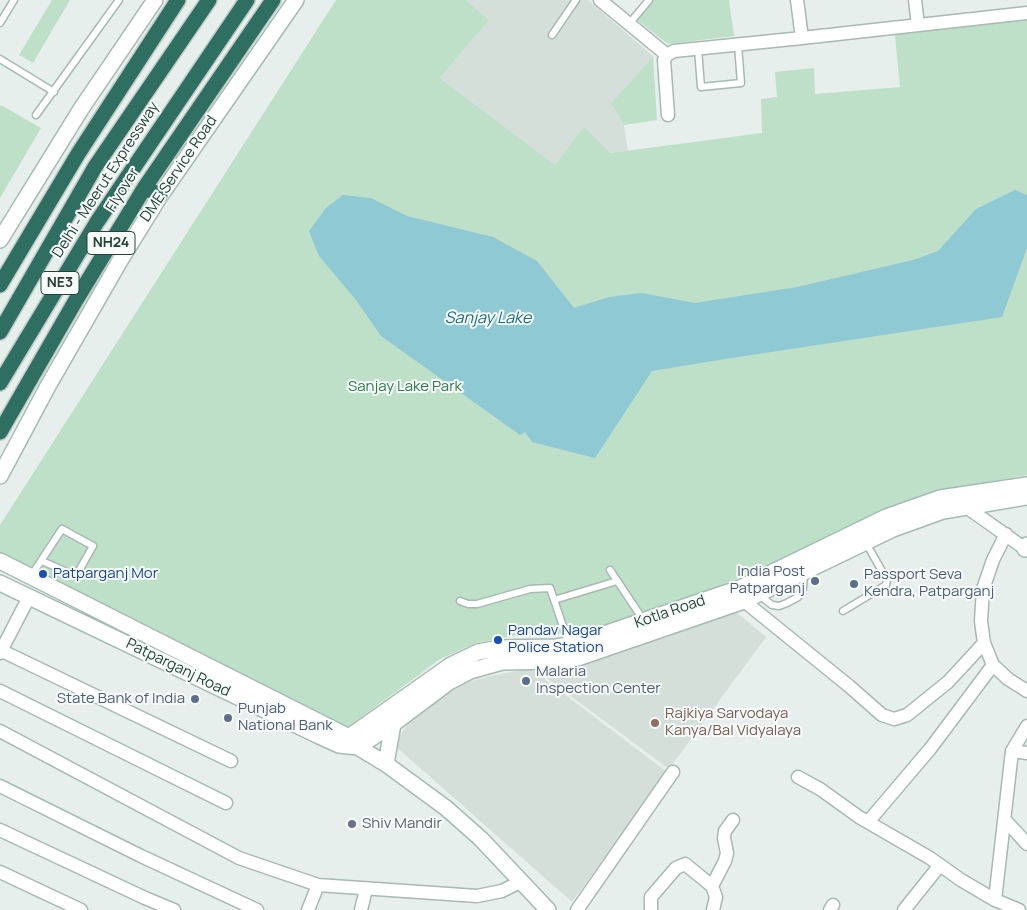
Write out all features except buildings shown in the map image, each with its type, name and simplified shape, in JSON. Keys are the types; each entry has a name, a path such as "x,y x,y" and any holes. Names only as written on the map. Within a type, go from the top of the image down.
{"highway":[{"path":"0,285 78,154 178,0"},
{"name":"Delhi - Meerut Expressway","path":"0,332 95,167 210,0"},
{"name":"Delhi - Meerut Expressway","path":"0,384 97,222 247,0"},
{"name":"Flyover","path":"0,432 76,300 145,187 273,0"},
{"path":"145,187 160,196"}],"main road":[{"path":"0,240 81,109 155,0"},
{"name":"DME Service Road","path":"0,476 48,386 120,259 160,196 296,0"},
{"name":"Kotla Road","path":"354,742 444,669 467,656 489,649 570,645 740,588 810,556 886,517 940,498 1027,485"},
{"name":"Kotla Road","path":"354,742 393,724 449,682 478,668 502,662 563,661 578,658 744,601 893,529 944,511 1027,497"},
{"name":"Patparganj Road","path":"0,561 354,742"},
{"name":"Patparganj Road","path":"0,583 319,736 340,745 354,742"},
{"path":"386,764 393,724"},
{"path":"354,742 453,814 481,839 548,910"}],"street":[{"path":"600,0 667,55"},
{"path":"797,0 802,38"},
{"path":"915,0 918,25"},
{"path":"668,114 664,60 667,55 674,51 1027,13"},
{"path":"951,496 1026,548"},
{"path":"1006,534 993,560 983,589 981,621 984,643 993,665 1008,679 1027,691"},
{"path":"29,597 0,651 231,761"},
{"path":"744,601 850,686 882,715 894,719 907,715 948,682 984,643"},
{"path":"868,822 930,749 993,665"},
{"path":"0,690 226,803"},
{"path":"995,900 1012,750 1027,726"},
{"path":"0,731 239,858 318,885 477,896 502,891 520,882"},
{"path":"1012,750 1027,752"},
{"path":"577,910 673,772"},
{"path":"798,777 820,789 868,822 910,845 961,880 995,900 1019,910"},
{"path":"0,786 141,856 257,910"},
{"path":"712,886 725,861 727,853 724,838 725,831 733,820"},
{"path":"1004,820 1027,844"},
{"path":"0,830 174,910"},
{"path":"651,910 651,896 679,866 685,864 712,886 716,897 713,910"},
{"path":"904,910 940,865"},
{"path":"0,872 81,910"},
{"path":"308,910 318,885"},
{"path":"361,910 366,889"}],"lane":[{"path":"36,115 119,0"},
{"path":"552,35 576,0"},
{"path":"630,24 649,0"},
{"path":"0,23 11,1"},
{"path":"698,48 701,87 741,83 738,45"},
{"path":"0,59 54,92"},
{"path":"30,577 62,529 93,546 76,576 42,561"},
{"path":"843,611 886,585 887,580 865,542"},
{"path":"610,570 644,621"},
{"path":"554,600 617,581"},
{"path":"460,601 468,604 477,604 530,589 550,588 570,645"}],"shaded area":[{"path":"466,0 588,0 654,57 611,103 624,125 628,151 609,153 555,166 440,78 489,20"},
{"name":"Rajkiya Sarvodaya Kanya/Bal Vidyalaya","path":"736,612 766,637 669,769 545,677"},
{"path":"530,668 667,772 572,902 394,745 409,722 459,684"}],"green space":[{"path":"52,0 70,0 33,63 19,55"},
{"name":"Sanjay Lake Park","path":"336,0 466,0 489,20 440,78 555,165 584,127 610,153 762,133 761,99 777,97 775,72 814,68 815,94 900,87 895,35 918,25 1027,13 1027,475 950,489 890,507 778,561 715,588 579,633 523,634 476,643 440,659 347,728 0,555 0,525"},
{"path":"653,0 729,0 734,36 668,44 637,20"},
{"path":"653,57 657,120 624,125 611,103"},
{"path":"1,105 41,128 0,198 0,107"}],"water":[{"name":"Sanjay Lake","path":"1015,190 1027,195 1027,248 1002,317 652,371 595,458 532,442 525,432 520,435 381,336 356,300 319,256 309,231 326,208 343,195 371,198 407,216 493,237 537,261 574,308 609,297 642,293 695,303 797,287 913,260 938,251 976,209"}],"place":[{"name":"Patparganj Mor","path":"43,574"},
{"name":"India Post Patparganj","path":"815,581"},
{"name":"Passport Seva Kendra, Patparganj","path":"854,584"},
{"name":"Pandav Nagar Police Station","path":"498,640"},
{"name":"Malaria Inspection Center","path":"526,681"},
{"name":"State Bank of India","path":"195,699"},
{"name":"Punjab National Bank","path":"228,718"},
{"name":"Rajkiya Sarvodaya Kanya/Bal Vidyalaya","path":"655,723"},
{"name":"Shiv Mandir","path":"352,824"}]}
